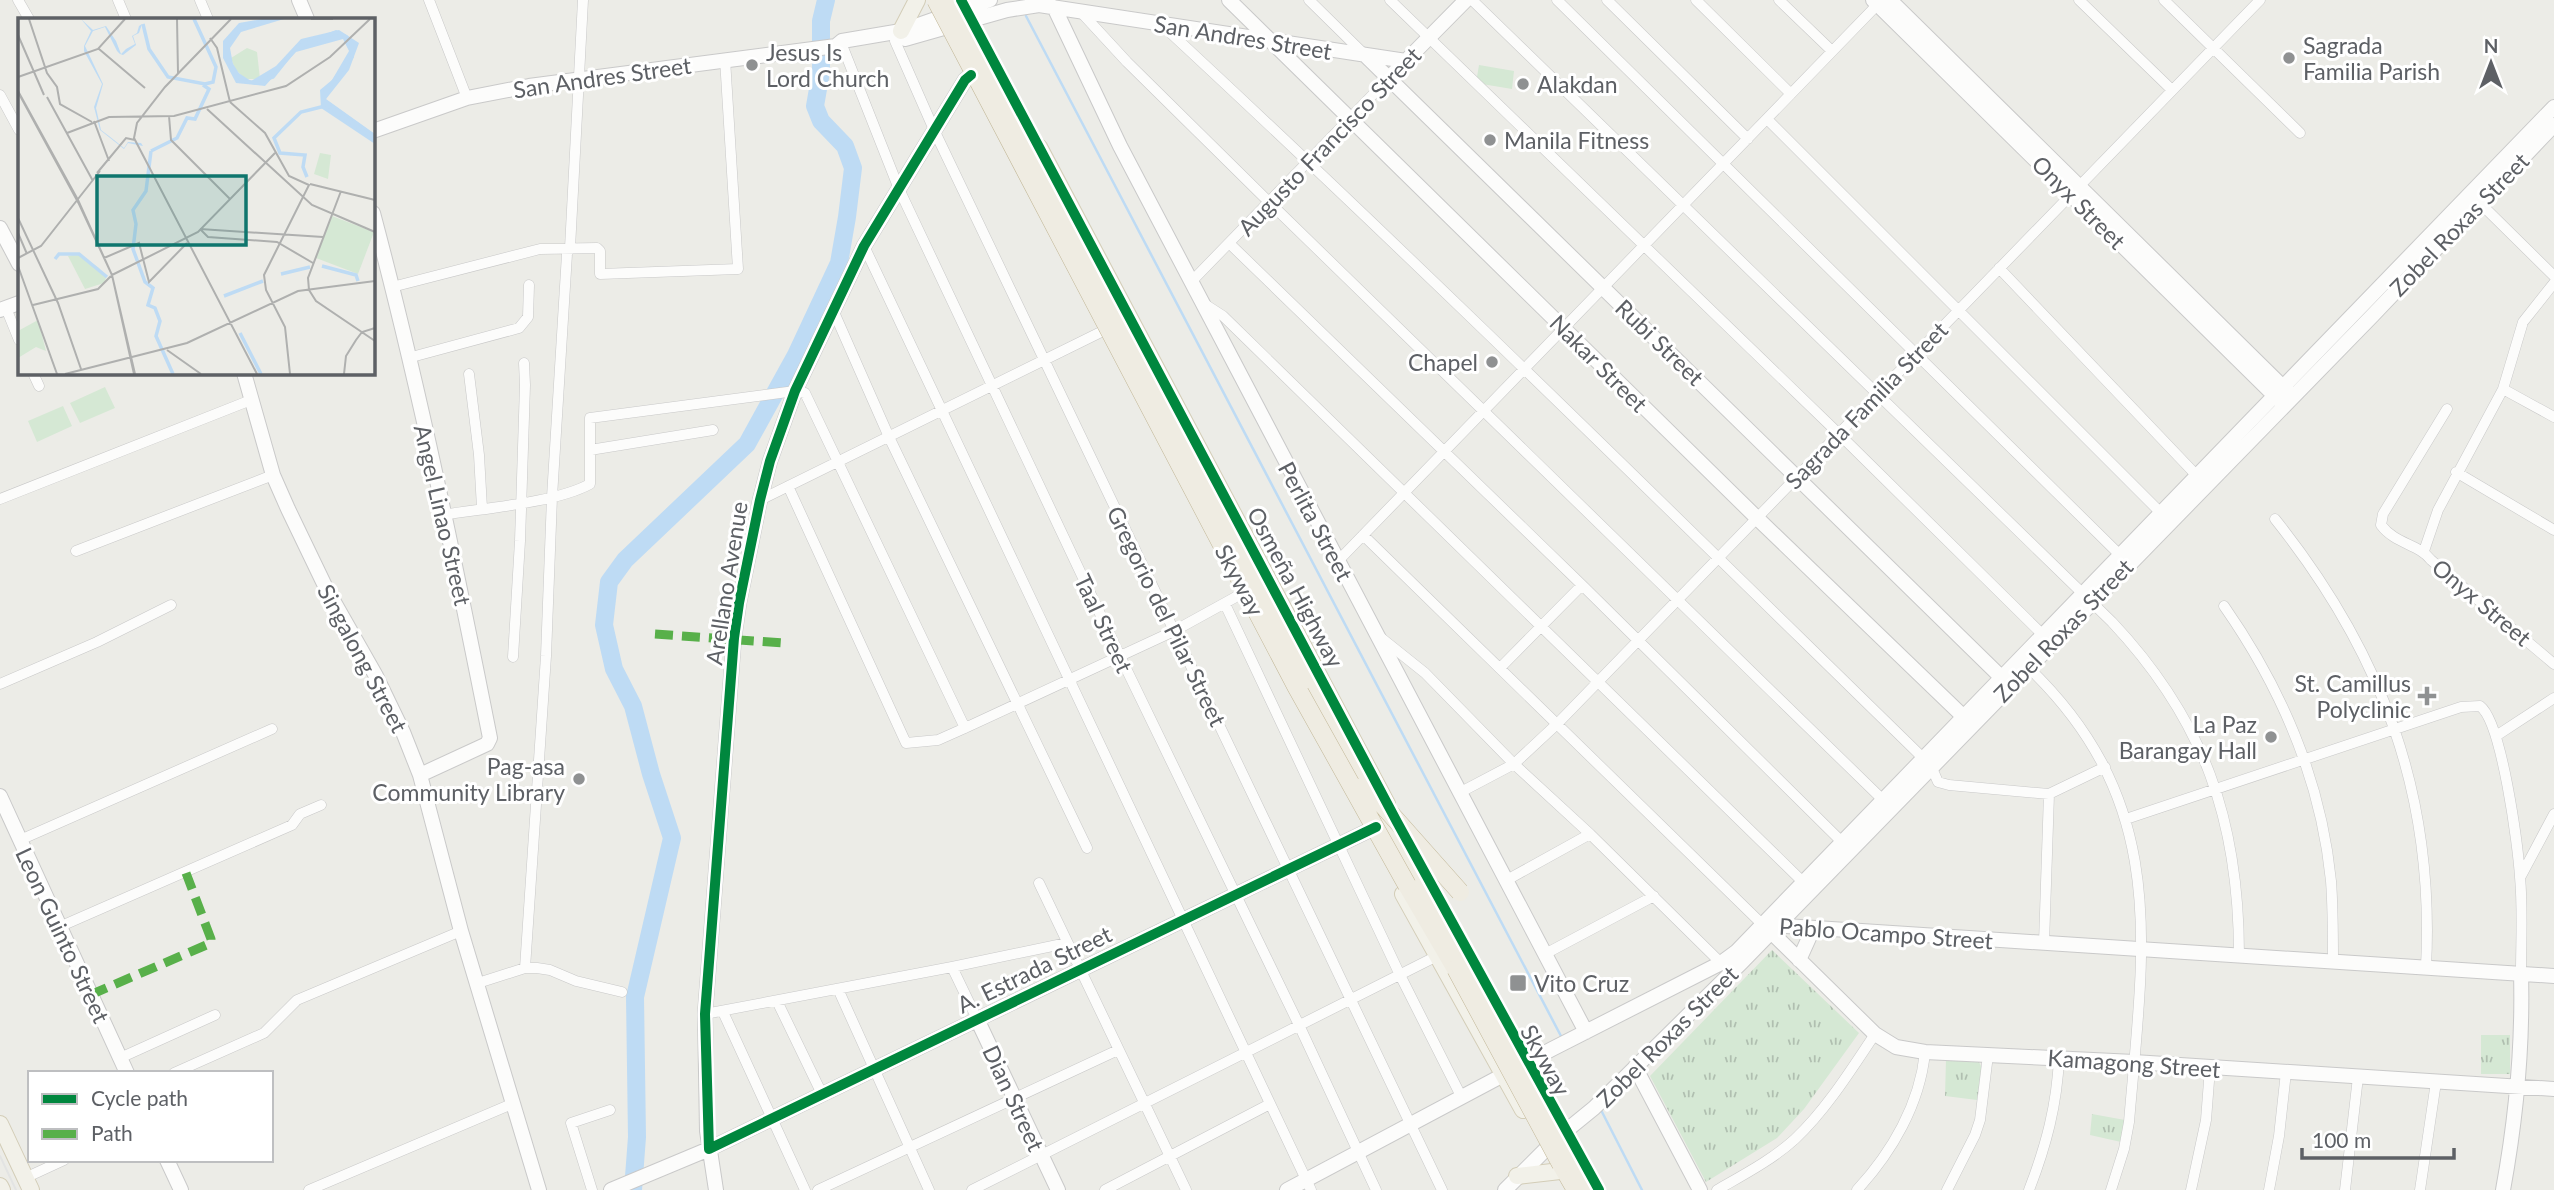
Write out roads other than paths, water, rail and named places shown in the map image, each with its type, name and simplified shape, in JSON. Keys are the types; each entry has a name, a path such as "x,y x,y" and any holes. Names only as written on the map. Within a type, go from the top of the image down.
{"highway":[{"name":"Skyway","path":"934,0 1296,686 1470,995 1574,1190"},
{"name":"Skyway","path":"963,8 1365,785 1442,917 1593,1190"},
{"path":"1365,785 1460,892"}],"main road":[{"path":"898,36 917,0"},
{"name":"Osmeña Highway","path":"934,0 1276,657 1372,830 1437,956 1516,1068"},
{"name":"Osmeña Highway","path":"963,8 1390,810 1516,1068 1557,1140 1560,1171 1574,1190"},
{"name":"Osmeña Highway","path":"1372,830 1557,1140 1599,1190"},
{"path":"0,1124 28,1184"},
{"path":"1517,1176 1560,1171"}],"street":[{"path":"18,0 28,18"},
{"path":"118,0 126,18"},
{"path":"200,0 208,18"},
{"path":"299,0 306,18"},
{"path":"429,0 467,98"},
{"path":"525,968 546,656 552,497 566,254 570,248 583,0"},
{"path":"963,8 990,0"},
{"name":"Nakar Street","path":"1229,0 1967,720"},
{"name":"Rubi Street","path":"1309,0 2005,681"},
{"path":"1390,0 2042,634"},
{"name":"Augusto Francisco Street","path":"1192,281 1466,0"},
{"path":"1472,0 2131,643 2166,688 2194,737 2216,790 2234,862 2239,955"},
{"path":"1558,0 2124,559"},
{"path":"1607,0 1748,139"},
{"path":"1696,0 1791,94"},
{"path":"1779,0 1832,51"},
{"path":"2079,0 2172,90"},
{"path":"2164,0 2300,133"},
{"path":"1337,562 1881,1"},
{"name":"Onyx Street","path":"1881,1 2283,396"},
{"name":"Sagrada Familia Street","path":"1459,793 1514,764 1558,723 2213,48 2253,2"},
{"name":"San Andres Street","path":"374,131 467,98 530,86 726,59 837,48 842,41 898,36 945,23 963,8 1054,7 1406,61"},
{"name":"Perlita Street","path":"1054,7 1120,146 1586,1032"},
{"path":"1079,10 1127,62 1269,202 1882,799"},
{"path":"1161,24 1309,161 1524,369 1927,762 1936,779 1942,783 2049,794 2105,767"},
{"name":"Gregorio del Pilar Street","path":"898,36 935,132 1442,1190"},
{"name":"Taal Street","path":"837,48 899,189 1376,1190"},
{"path":"393,287 540,249 597,248 600,251 600,274 738,269 726,59"},
{"name":"Arellano Avenue","path":"716,1190 709,1149 705,1014 734,638 760,500 788,392 864,246 965,80 971,75"},
{"path":"0,95 18,128"},
{"name":"Zobel Roxas Street","path":"2005,681 2028,667 2124,559 2544,129 2554,107"},
{"path":"1767,119 2165,517"},
{"path":"2487,210 2554,276"},
{"name":"Angel Linao Street","path":"374,217 393,287 490,738 487,744 419,775"},
{"path":"0,228 18,262"},
{"path":"1229,243 1841,841"},
{"path":"864,246 1309,1185"},
{"path":"1999,268 2201,480"},
{"path":"2424,551 2438,510 2456,472 2503,389 2523,322 2554,283"},
{"path":"408,358 519,328 528,317 529,285"},
{"path":"1202,303 1223,316 1803,882"},
{"path":"8,307 18,337"},
{"path":"833,310 889,437 1087,848"},
{"path":"760,500 1105,330"},
{"path":"513,657 521,502 524,363"},
{"path":"33,374 39,386"},
{"name":"Singalong Street","path":"244,374 274,475 326,588 376,676 403,732 419,775 461,931 539,1190"},
{"path":"469,374 479,455 482,508"},
{"path":"2503,389 2554,417"},
{"path":"443,515 552,497 579,490 590,484 590,418 788,392 805,393 965,727"},
{"path":"0,499 251,400"},
{"name":"Onyx Street","path":"2446,409 2383,514 2381,525 2387,533 2412,548 2424,551 2431,560 2554,664"},
{"path":"590,450 713,430"},
{"path":"2456,472 2554,530"},
{"path":"76,551 274,475"},
{"path":"788,486 906,743 938,740 1174,631 1243,593"},
{"path":"2275,519 2305,557 2357,640 2395,729 2409,776 2421,837 2428,920 2427,967"},
{"path":"1363,535 1770,928"},
{"path":"1501,667 1582,585"},
{"name":"Zobel Roxas Street","path":"1505,1190 1635,1068 2005,681 2042,634 2087,598"},
{"path":"1225,604 1400,975 1462,1098"},
{"path":"0,684 171,606"},
{"path":"2224,606 2273,684 2305,758 2327,851 2332,903 2333,961"},
{"path":"1375,633 1425,673 1514,764 1590,834 1721,963"},
{"path":"2028,667 2071,713 2105,767 2126,820 2138,874 2142,912 2134,1062 2126,1135 2111,1190"},
{"path":"2496,736 2554,698"},
{"path":"2126,820 2461,707 2472,705 2483,708 2496,736 2511,808 2520,876 2522,1006 2517,1087 2503,1190"},
{"path":"20,840 272,729"},
{"name":"Zobel Roxas Street","path":"1770,928 1803,882 1841,841 1882,799 1927,762"},
{"path":"2043,943 2049,794"},
{"name":"Leon Guinto Street","path":"0,796 126,1071"},
{"path":"59,927 292,825 300,814 321,805"},
{"path":"2520,876 2554,814"},
{"name":"A. Estrada Street","path":"611,1190 709,1149 1372,830"},
{"path":"1505,881 1590,834"},
{"path":"1039,883 1186,1190"},
{"path":"1545,954 1654,896"},
{"name":"Pablo Ocampo Street","path":"1287,1190 1309,1185 1358,1153 1721,963 1770,928 2554,976"},
{"name":"Kamagong Street","path":"1770,928 1875,1034 1896,1047 1926,1052 2134,1062 2554,1090"},
{"path":"1799,960 1813,929"},
{"path":"178,1071 264,1033 297,1000 461,931"},
{"path":"705,1014 1067,943"},
{"path":"972,1190 1437,956"},
{"name":"Dian Street","path":"952,967 1058,1190"},
{"path":"478,983 525,968 550,970 576,981 622,992"},
{"path":"838,989 929,1190"},
{"path":"777,1001 822,1094"},
{"path":"723,1012 806,1190"},
{"path":"120,1058 215,1015"},
{"path":"1717,1190 1774,1156 1794,1139 1851,1069 1875,1034"},
{"path":"818,1190 1118,1050"},
{"path":"1857,1190 1885,1156 1901,1128 1919,1088 1926,1052"},
{"path":"1947,1190 1980,1120 1988,1055"},
{"path":"2029,1190 2049,1133 2055,1105 2059,1058"},
{"path":"1635,1068 1700,1190"},
{"path":"2191,1190 2204,1132 2210,1068"},
{"path":"2269,1190 2279,1136 2286,1072"},
{"path":"2345,1190 2358,1077"},
{"path":"2420,1190 2436,1082"},
{"path":"309,1190 514,1103"},
{"path":"1105,1190 1270,1104"},
{"path":"592,1190 571,1123 610,1110"},
{"path":"28,1184 61,1162"},
{"path":"168,1162 181,1190"}],"waterway":[{"path":"633,1190 637,1137 635,997 672,838 633,706 614,669 604,625 609,582 625,560 747,444 796,355 839,263 853,168 845,146 821,121 815,106 821,72 821,21 826,0"},
{"path":"1026,16 1562,1038"},
{"path":"1601,1110 1642,1190"}],"tram line":[{"path":"0,1156 16,1190"}],"place":[{"name":"Sagrada Familia Parish","path":"2289,58"},
{"name":"Jesus Is Lord Church","path":"752,65"},
{"name":"Alakdan","path":"1523,84"},
{"name":"Manila Fitness","path":"1490,140"},
{"name":"Chapel","path":"1492,362"},
{"name":"St. Camillus Polyclinic","path":"2427,696"},
{"name":"La Paz Barangay Hall","path":"2271,737"},
{"name":"Pag-asa Community Library","path":"579,779"},
{"name":"Vito Cruz","path":"1518,983"}]}
